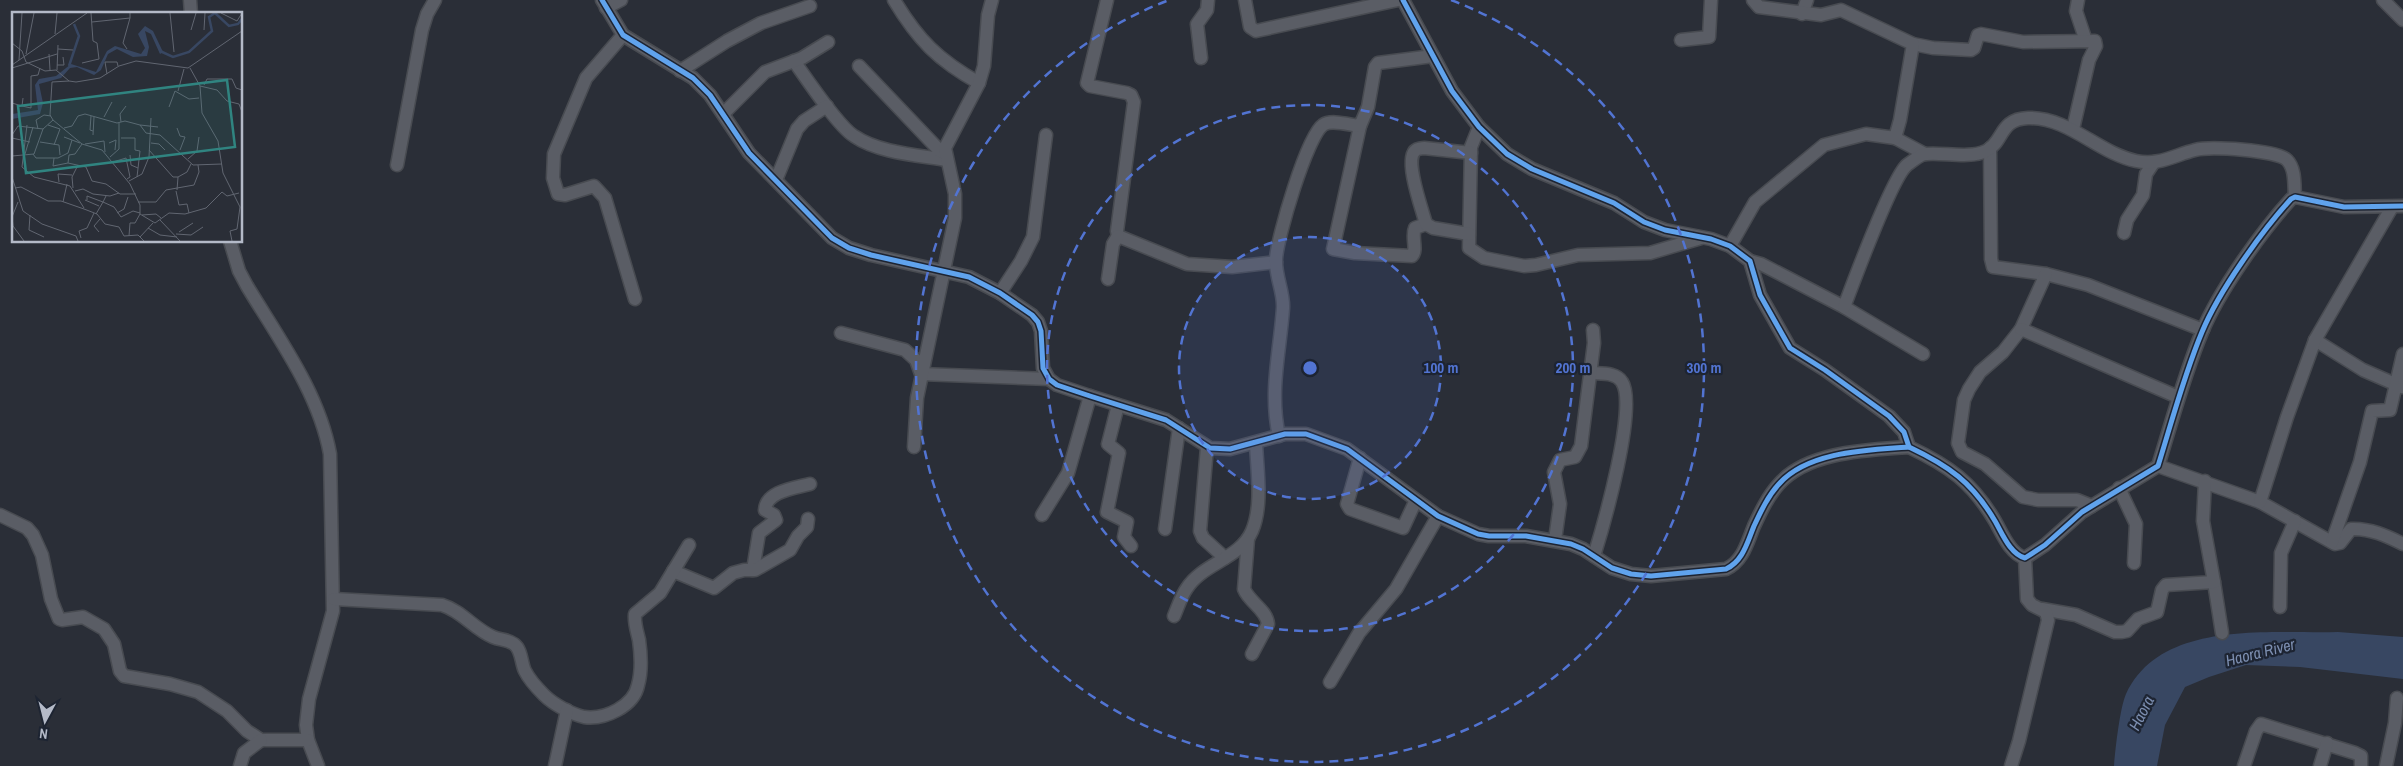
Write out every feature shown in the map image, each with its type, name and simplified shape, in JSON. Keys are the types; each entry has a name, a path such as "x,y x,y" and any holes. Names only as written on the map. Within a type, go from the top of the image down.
{"street":[{"path":"397,165 422,30 427,14 435,0"},
{"path":"621,0 604,4 623,35 701,86 723,114 749,153 824,231 840,244 871,255 945,271 968,278 1000,293 1032,315 1038,322 1042,344 1043,368 1049,380"},
{"path":"894,0 918,35 935,55 979,82"},
{"path":"914,447 916,408 921,374 945,271 956,205 946,156 946,143 979,82 984,66 988,15 992,0"},
{"path":"1107,0 1087,83 1090,86 1127,93 1131,95 1134,102 1116,231 1118,236 1187,264 1232,267 1276,262"},
{"path":"1201,58 1197,24 1207,10 1208,0"},
{"path":"1245,0 1250,27 1256,32 1398,0"},
{"path":"1403,0 1452,91 1479,128 1507,154 1532,168 1614,203 1644,222 1665,230 1730,246 1750,261 1762,264 1844,306 1923,354"},
{"path":"1681,40 1709,37 1711,0"},
{"path":"1753,0 1759,7 1802,14 1821,15 1841,10 1913,44 1933,48 1971,50 1974,48 1978,35 1981,34 2023,42 2095,41 2096,46 2089,60 2073,129"},
{"path":"1802,14 1807,0"},
{"path":"2078,0 2076,12 2086,41"},
{"path":"2383,0 2403,20"},
{"path":"680,71 727,41 761,23 810,6"},
{"path":"623,35 586,78 554,154 553,178 558,194 565,195 594,186 605,198 635,299"},
{"path":"723,114 765,72 794,61 828,42"},
{"path":"1895,138 1913,44"},
{"path":"1433,56 1378,62 1375,67 1368,107 1360,126 1333,249 1355,253 1412,256 1415,251 1415,228 1426,224 1434,228 1469,234"},
{"path":"794,61 827,106 853,136 882,147 946,156"},
{"path":"860,66 946,156"},
{"path":"776,180 797,129 804,121 827,106"},
{"path":"1730,246 1755,202 1824,145 1866,134 1895,138 1924,154 1938,156 1979,154 1990,148 2007,125 2018,120 2030,118 2073,129 2087,140 2136,161 2154,162 2194,150 2217,147 2275,155 2285,158 2292,166 2295,196"},
{"path":"1278,436 1275,379 1283,303 1277,280 1276,262 1288,208 1318,130 1328,122 1360,126"},
{"path":"1479,128 1473,140 1471,153 1469,248 1484,258 1524,266 1536,265 1578,255 1650,253 1701,238"},
{"path":"1000,293 1021,261 1033,237 1046,135"},
{"path":"1426,224 1414,182 1414,152 1416,149 1424,148 1471,153"},
{"path":"1990,148 1992,265 1997,269 2046,274 2088,285 2203,330"},
{"path":"1844,306 1901,172 1924,154"},
{"path":"2124,233 2127,220 2143,195 2146,174 2154,162"},
{"path":"2295,196 2344,207 2398,207"},
{"path":"921,374 1049,380 1090,396 1155,416 1178,428 1206,447 1223,450 1278,436 1306,434 1334,443 1360,458 1438,516 1478,534 1489,536 1526,536 1555,540 1578,546 1621,572 1651,576 1726,569 1735,565 1769,497 1786,477 1816,461 1836,454 1909,447 1942,464 1972,488 1983,501 2018,556 2025,558 2045,545 2062,528 2118,488 2158,466 2178,397 2203,330 2219,298 2280,211 2295,196"},
{"path":"2260,502 2286,417 2315,340 2398,207"},
{"path":"1108,280 1113,244 1118,236"},
{"path":"230,242 239,271 300,375 320,416 330,454 334,600 330,627 307,711 308,740 318,766"},
{"path":"1750,261 1760,294 1790,348 1825,370 1893,420 1904,432 1909,447"},
{"path":"2046,274 2021,329 2003,352 1980,372 1969,389 1964,400 1958,444 1962,452 1984,464 2023,496 2038,500 2077,500 2092,506"},
{"path":"2021,329 2178,397"},
{"path":"1555,540 1560,508 1554,472 1560,460 1575,457 1580,446 1594,343 1593,330"},
{"path":"842,333 905,350 916,360 921,374"},
{"path":"2315,340 2363,370 2399,386"},
{"path":"2332,542 2360,462 2372,411 2390,410 2399,386 2403,354"},
{"path":"1590,373 1616,376 1622,381 1625,396 1623,437 1613,489 1594,556"},
{"path":"1042,515 1068,473 1090,396"},
{"path":"1118,405 1108,444 1119,453 1107,512 1127,522 1124,537 1131,546"},
{"path":"1165,529 1178,428"},
{"path":"1252,654 1268,624 1268,620 1246,596 1244,589 1248,539 1255,522 1257,510 1256,443"},
{"path":"1206,447 1200,531 1203,538 1225,558"},
{"path":"1360,458 1348,504 1350,509 1402,528 1416,500"},
{"path":"2158,466 2260,502 2332,542 2340,543 2352,529 2355,529 2377,532 2403,544"},
{"path":"2205,481 2203,521 2222,633"},
{"path":"752,570 759,533 776,520 774,515 765,510 768,501 777,493 810,484"},
{"path":"2118,488 2136,524 2134,563"},
{"path":"0,515 27,528 37,542 45,567 51,599 59,618 62,620 83,617 104,629 114,644 122,674 130,678 170,684 198,692 228,711 247,731 261,740 308,740"},
{"path":"1330,682 1359,633 1396,589 1438,516"},
{"path":"673,571 714,588 733,573 752,570 790,550 798,536 807,527 808,519"},
{"path":"2280,607 2282,553 2295,521"},
{"path":"1174,616 1190,584 1239,549 1248,539"},
{"path":"334,600 442,604 451,607 493,637 506,639 516,645 524,670 546,697 567,710 584,717 600,716 624,707 636,693 640,672 640,645 634,623 635,614 660,594 688,545"},
{"path":"2025,558 2027,599 2032,605 2042,609 2076,615 2115,632 2128,631 2138,619 2156,612 2162,590 2166,585 2214,582"},
{"path":"2011,766 2048,620 2046,612 2042,609"},
{"path":"2386,766 2395,723 2397,698"},
{"path":"555,766 567,710"},
{"path":"2244,766 2256,731 2261,724 2361,756 2361,766"},
{"path":"240,766 244,753 261,740"},
{"path":"2320,766 2327,744"}],"water":[{"path":"2338,632 2403,637 2403,679 2300,667 2246,665 2185,687 2165,725 2157,766 2114,766 2120,719 2126,694 2142,670 2164,653 2191,642 2220,636 2250,633"}],"cycle path":[{"path":"602,0 623,35 693,78 710,95 749,153 832,238 849,248 871,255 969,277 1000,293 1032,315 1038,322 1041,331 1043,368 1049,379 1057,385 1166,420 1210,448 1230,449 1285,434 1306,434 1347,449 1438,516 1478,534 1489,536 1526,536 1571,544 1583,549 1612,568 1631,574 1651,576 1726,569 1732,566 1744,551 1759,515 1771,494 1791,473 1806,465 1840,454 1909,447"},
{"path":"1403,0 1452,91 1479,127 1507,154 1532,169 1614,203 1644,222 1665,230 1711,239 1730,246 1750,261 1760,295 1790,348 1825,370 1889,416 1904,432 1909,447 1948,468 1968,485 1986,507 2011,548 2025,558 2045,545 2082,512 2158,466 2178,398 2209,316 2242,263 2291,199 2295,197 2344,207 2403,206"}],"water label":[{"name":"Haora River","path":"2260,652"},
{"name":"Haora","path":"2141,713"}]}
